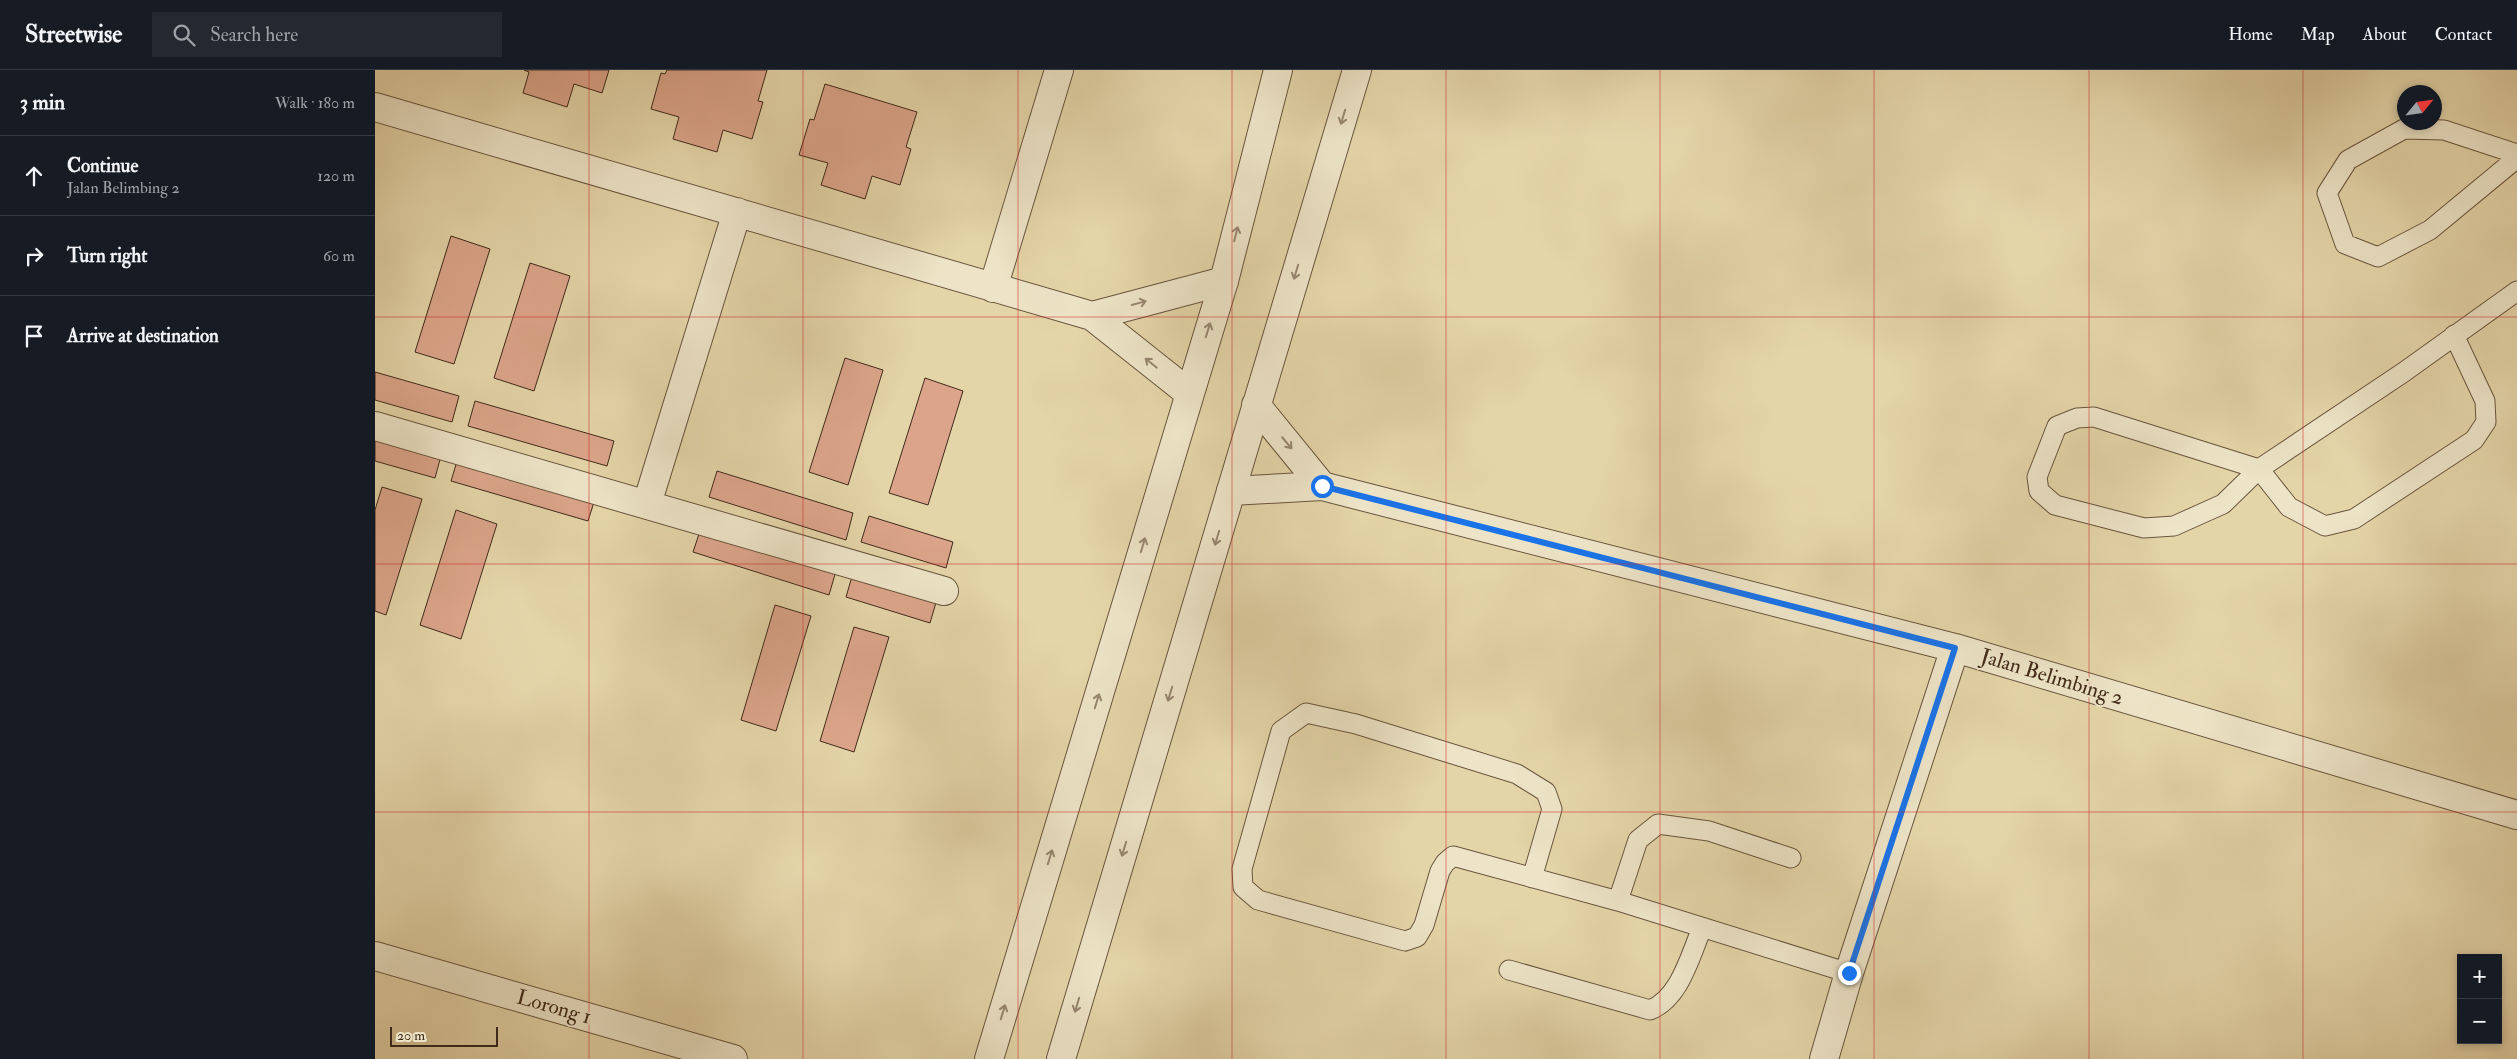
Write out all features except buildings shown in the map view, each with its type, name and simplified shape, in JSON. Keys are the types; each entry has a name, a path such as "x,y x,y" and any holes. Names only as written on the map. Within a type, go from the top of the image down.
{"street":[{"path":"993,288 1059,70"},
{"path":"989,1059 1224,281 1278,70"},
{"path":"1061,1059 1357,70"},
{"path":"375,107 1092,316 1189,393"},
{"path":"647,504 737,212"},
{"path":"1092,316 1224,281"},
{"path":"1256,405 1322,486"},
{"path":"375,426 944,591"},
{"name":"Jalan Belimbing 2","path":"1231,491 1322,486 1955,648 2517,816"},
{"path":"1824,1059 1849,973 1955,648"},
{"name":"Lorong 1","path":"375,956 665,1050 733,1059"}],"lane":[{"path":"2404,129 2444,130 2517,156 2430,230 2378,257 2345,244 2327,193 2348,160 2404,129"},
{"path":"2454,335 2485,400 2486,422 2474,440 2355,519 2325,526 2289,507 2259,469 2094,417 2077,418 2057,426 2037,477 2039,491 2055,505 2144,528 2174,526 2223,504 2259,469 2404,372 2454,335 2517,290"},
{"path":"1532,878 1552,809 1546,792 1517,774 1357,724 1306,713 1281,731 1242,868 1243,887 1258,900 1405,941 1417,937 1424,925 1440,871 1453,856 1532,878 1618,901 1849,973"},
{"path":"1618,901 1638,840 1658,824 1709,831 1791,858"},
{"path":"1509,970 1650,1010 1661,1006 1671,995 1701,928"}],"route":[{"path":"1322,486 1955,648 1849,973"}]}
